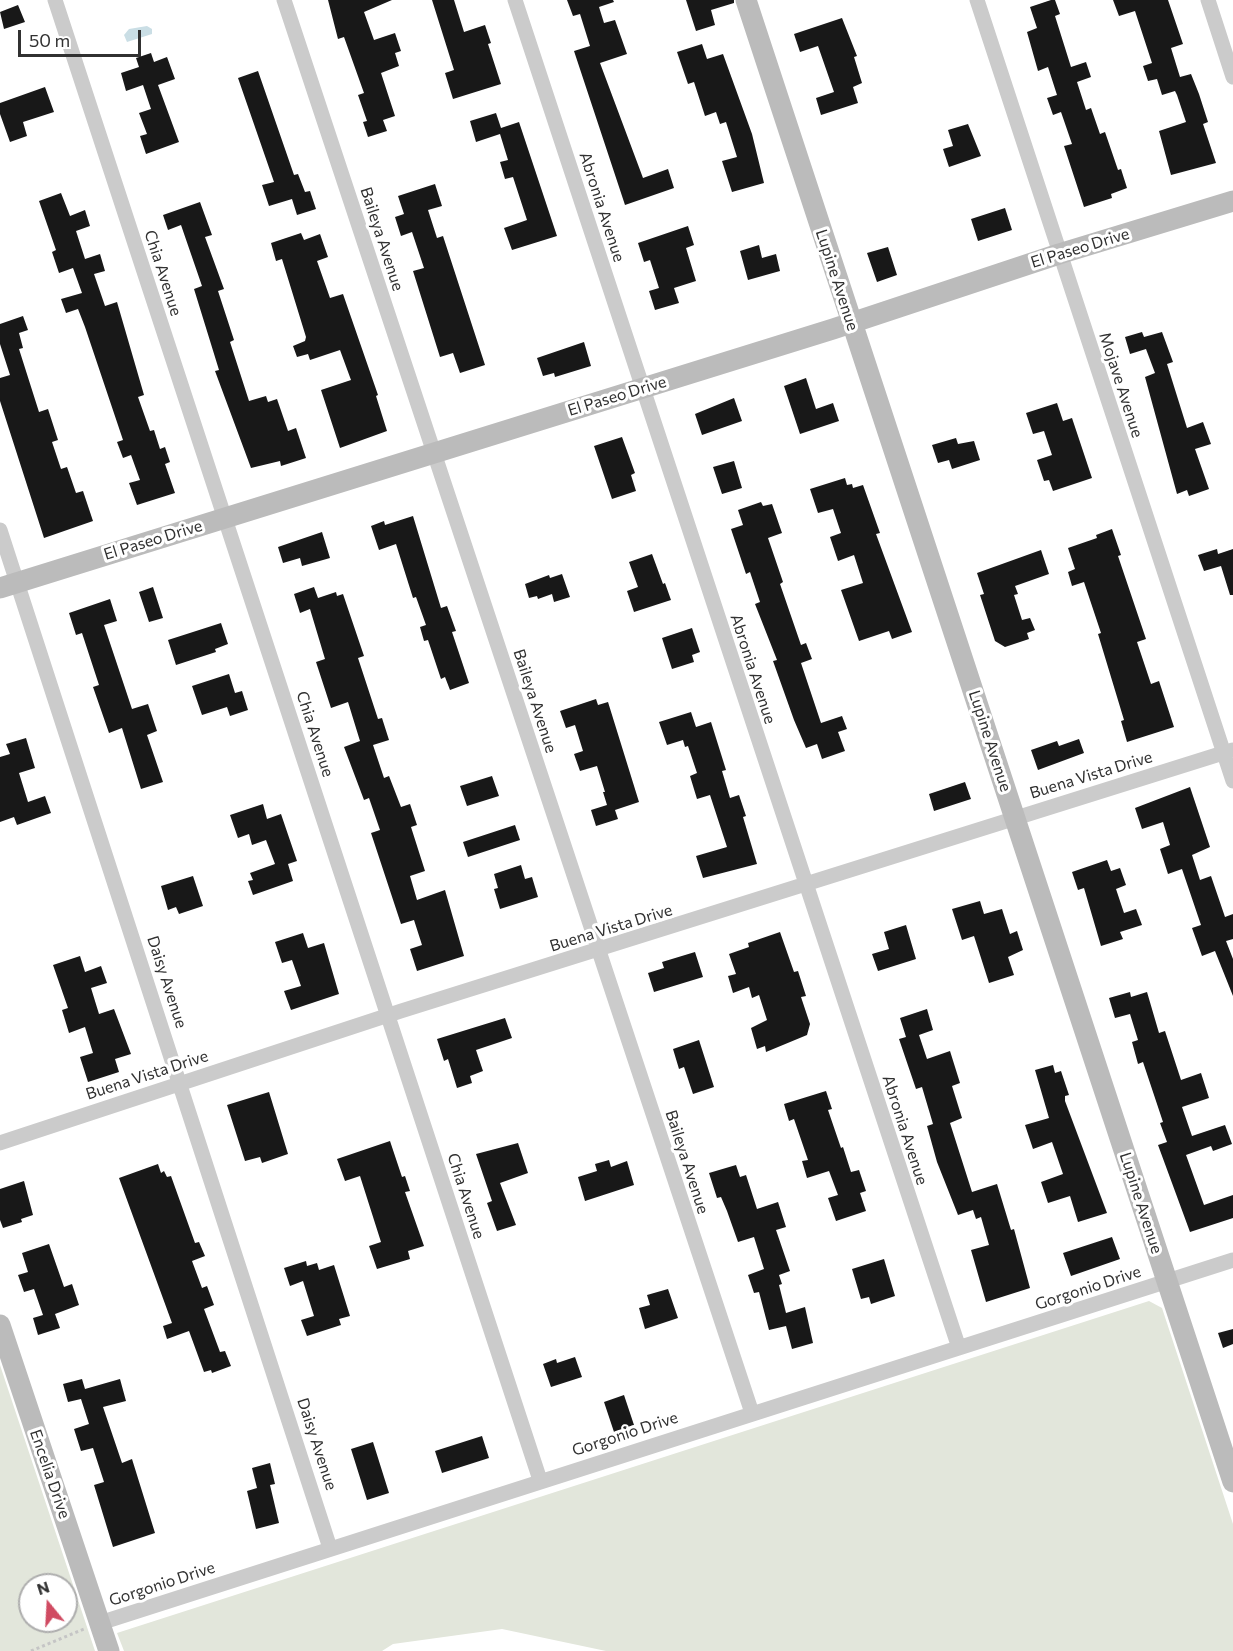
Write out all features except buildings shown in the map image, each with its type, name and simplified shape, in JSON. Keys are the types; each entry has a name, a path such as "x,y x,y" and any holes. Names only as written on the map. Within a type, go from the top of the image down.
{"street":[{"name":"Chia Avenue","path":"55,0 540,1480"},
{"name":"Baileya Avenue","path":"284,0 752,1413"},
{"name":"Abronia Avenue","path":"515,0 959,1348"},
{"name":"Lupine Avenue","path":"746,0 1233,1482"},
{"name":"Mojave Avenue","path":"977,0 1059,254 1228,752 1233,781"},
{"path":"1208,0 1233,77"},
{"name":"El Paseo Drive","path":"9,585 852,323 1059,254 1233,201"},
{"name":"Daisy Avenue","path":"0,530 9,585 181,1082 330,1548"},
{"name":"Buena Vista Drive","path":"0,1143 388,1015 1228,752"},
{"name":"Gorgonio Drive","path":"100,1623 540,1480 1233,1260"},
{"name":"Encelia Drive","path":"0,1325 109,1651"}],"path":[{"name":"Gorgonio Drive","path":"31,1651 100,1623"}],"shaded area":[{"path":"147,26 152,29 152,34 127,42 124,35 129,29"},
{"path":"1149,1301 1162,1308 1233,1524 1233,1651 606,1651 502,1629 393,1644 382,1651 124,1651 117,1633"},
{"path":"0,1365 69,1573 18,1573 18,1633 78,1633 78,1600 95,1651 0,1651"}]}
